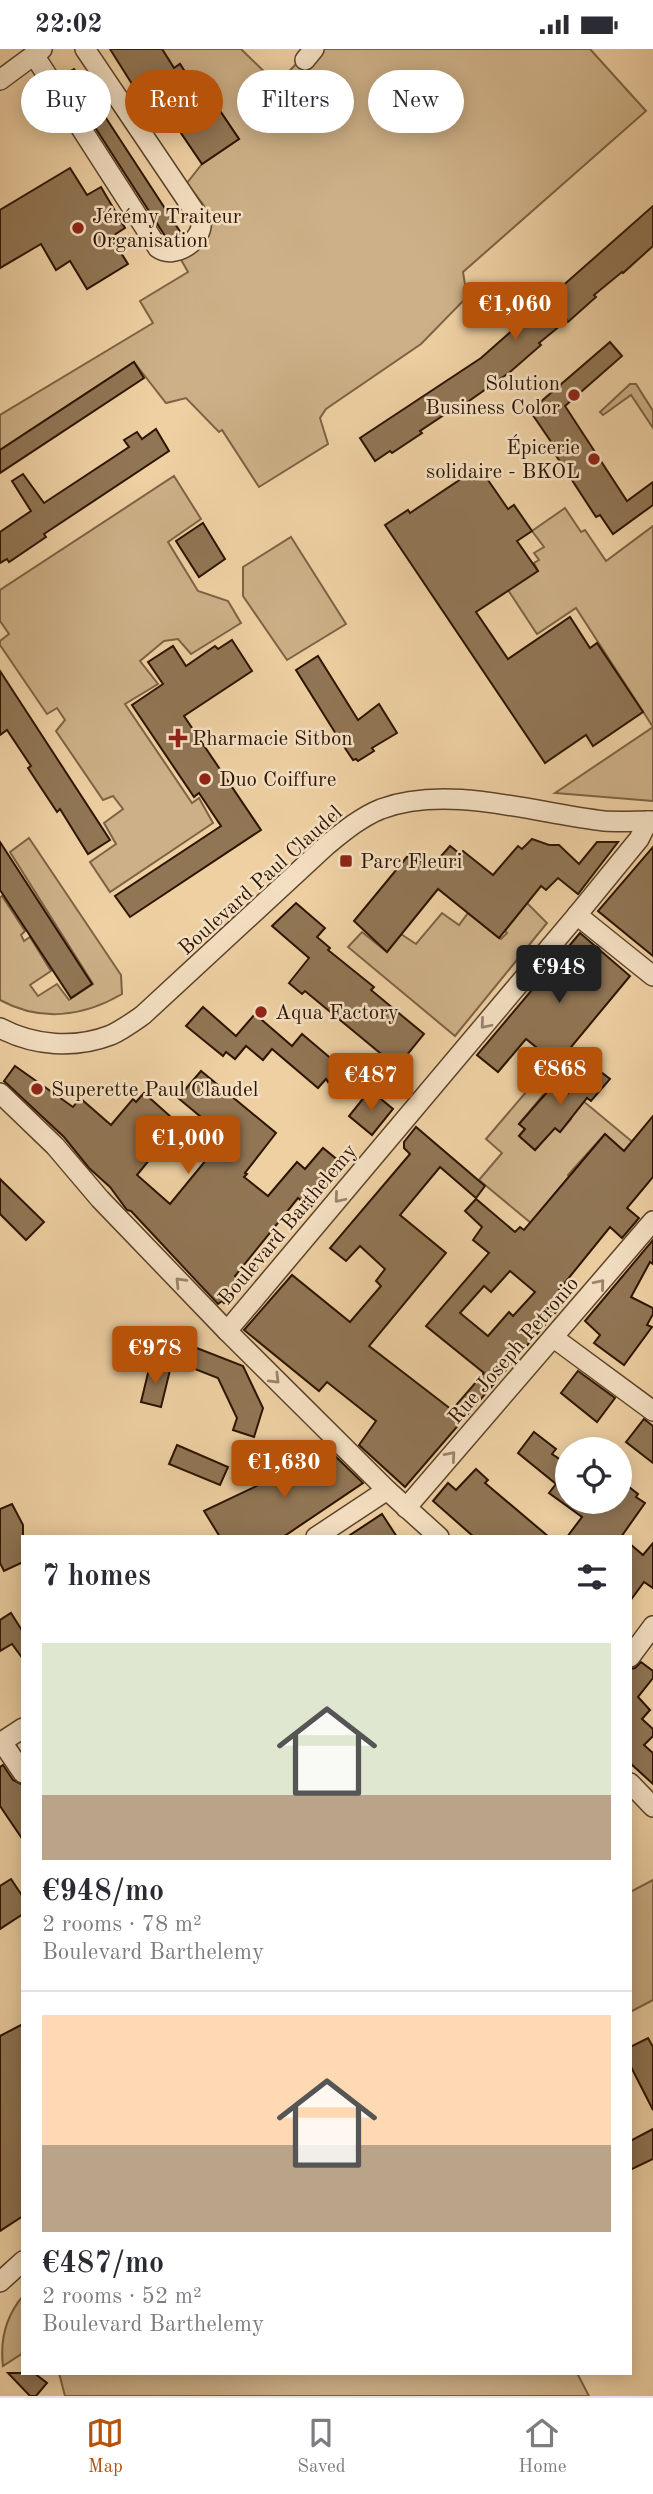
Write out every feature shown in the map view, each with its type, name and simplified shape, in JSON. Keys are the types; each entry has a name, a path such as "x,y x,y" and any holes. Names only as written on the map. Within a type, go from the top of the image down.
{"street":[{"path":"0,80 38,52 158,248 165,253 174,253 200,236 201,221 85,49"},
{"name":"Boulevard Paul Claudel","path":"0,1028 12,1035 45,1043 89,1042 113,1034 144,1015 327,845 378,810 405,802 440,798 471,800 606,821 650,821"},
{"name":"Boulevard Barthelemy","path":"227,1331 577,915 639,839 650,821"},
{"path":"577,915 653,977"},
{"path":"0,1093 55,1146 100,1199 227,1331 387,1490 437,1535"},
{"name":"Rue Joseph Petronio","path":"406,1508 653,1221"},
{"path":"554,1338 653,1411"},
{"path":"319,1535 387,1490"},
{"path":"632,1654 653,1626"},
{"path":"21,1729 1,1742 21,1770"},
{"path":"632,1785 653,1807"},
{"path":"0,2282 21,2264"}],"shaded area":[{"path":"162,49 241,49 263,70 237,70 237,133 354,133 354,70 290,70 320,49 590,49 646,111 463,272 467,297 421,344 326,409 320,418 328,444 259,487 222,430 219,432 186,398 166,403 134,362 0,450 0,415 153,323 140,301 188,272 180,258 208,227 204,206 187,183 202,164 239,139 223,115 223,70 184,70 180,64 174,68"},
{"path":"630,384 636,384 653,411 653,428 631,395 603,415 600,412"},
{"path":"174,476 201,519 168,542 198,591 228,601 241,623 191,654 178,639 164,641 140,661 158,684 125,704 192,803 199,798 213,823 110,892 90,862 116,844 104,823 123,809 113,796 103,800 56,731 65,720 57,708 47,714 0,645 0,641 9,634 0,621 0,590"},
{"path":"565,508 581,532 585,530 606,561 653,526 653,727 576,608 537,634 508,590 538,571 534,563 539,560 534,553 544,547 532,531"},
{"path":"291,537 346,624 287,660 243,596 243,567"},
{"path":"653,727 653,801 555,793"},
{"path":"29,838 121,975 122,994 92,1008 61,1014 30,1012 0,1000 2,896 25,931 21,935 24,941 30,937 51,971 30,985 38,996 57,984 69,1000 93,984 10,852"},
{"path":"527,903 547,923 455,1036 348,947 362,932 387,952 401,934 416,944 442,913 459,925 468,913 501,939"},
{"path":"538,1078 552,1090 567,1093 570,1090 653,1159 653,1175 604,1135 568,1175 531,1223 479,1180 502,1153 486,1139","holes":["543,1095 571,1119 560,1132 554,1128 535,1150 519,1136 525,1129 519,1124"]},
{"path":"653,1880 653,2000 632,2011 632,1891"},
{"path":"21,2299 21,2354 3,2366 5,2329"},
{"path":"60,2375 578,2375 589,2396 65,2396"}],"building":[{"path":"110,49 162,49 174,68 180,64 184,70 125,70 125,73"},
{"path":"223,115 239,139 202,164 181,133 223,133"},
{"path":"111,126 181,233 173,239 167,239 99,133 111,133"},
{"name":"Jérémy Traiteur Organisation","path":"70,168 87,195 101,187 125,228 111,237 128,264 87,289 70,261 56,270 41,244 0,268 0,210"},
{"path":"653,206 653,246 594,295 596,297 568,322 567,320 539,343 541,345 510,372 452,413 450,411 420,431 422,433 392,453 390,451 375,461 360,438 481,358"},
{"path":"610,342 622,356 565,406 627,501 653,482 653,505 613,534 600,515 596,517 530,411"},
{"path":"134,362 144,378 0,473 0,450"},
{"path":"156,429 169,451 44,534 46,537 9,562 7,559 0,563 0,532 31,511 12,481 23,474 44,503 129,447 124,440 137,432 142,439"},
{"path":"479,467 508,509 514,505 532,531 517,541 538,571 476,612 508,659 570,617 590,648 597,643 643,712 593,746 586,735 545,763 385,525 408,510 410,513"},
{"path":"203,523 225,559 199,577 176,541"},
{"path":"232,640 252,671 184,716 261,830 130,917 115,896 221,826 199,793 194,797 132,705 163,684 148,662 173,646 186,666 215,646 218,649"},
{"path":"318,656 358,720 379,704 397,733 372,748 374,751 358,761 353,760 296,670"},
{"path":"0,671 110,840 88,854 60,809 57,812 28,768 31,766 7,730 0,735"},
{"path":"532,839 549,845 559,845 579,864 597,842 618,842 578,894 558,878 546,890 541,886 499,938 438,889 387,952 354,921 411,852 430,869 450,846 460,854 463,851 493,875 518,846 522,849"},
{"path":"0,842 92,984 71,998 0,890"},
{"path":"653,847 653,956 598,911"},
{"path":"296,903 325,928 317,937 330,948 328,950 374,987 371,990 424,1034 397,1067 305,991 302,994 289,983 309,958 272,926"},
{"path":"580,933 630,976 557,1064 526,1039 498,1072 477,1055"},
{"path":"203,1007 236,1036 255,1014 292,1046 302,1034 341,1067 328,1082 326,1079 318,1088 272,1049 263,1060 246,1046 235,1059 226,1052 223,1056 186,1026"},
{"path":"592,1065 610,1079 591,1101 587,1098 560,1132 555,1128 535,1150 519,1136 525,1129 519,1124 556,1082 568,1093"},
{"path":"15,1066 73,1107 80,1098 111,1125 133,1099 136,1102 144,1093 171,1117 144,1150 150,1159 137,1175 170,1204 225,1137 178,1098 201,1071 276,1133 244,1177 268,1196 297,1162 305,1169 323,1148 345,1166 310,1208 298,1198 235,1276 243,1285 224,1303 222,1301 218,1304 131,1211 127,1210 110,1187 89,1168 64,1137 4,1081"},
{"path":"370,1090 393,1109 372,1135 349,1116"},
{"path":"653,1116 653,1177 627,1208 639,1218 622,1238 610,1227 559,1290 568,1298 405,1487 359,1445 376,1421 327,1382 319,1391 244,1330 292,1275 350,1322 381,1286 376,1281 385,1269 360,1246 346,1261 330,1248 410,1154 404,1148 404,1142 416,1127 485,1186 476,1198 440,1167 400,1215 446,1253 369,1346 452,1410 484,1373 426,1326 489,1253 473,1240 482,1227 465,1211 476,1199 515,1232 520,1227 524,1230 605,1134 624,1151","holes":["510,1271 535,1292 513,1316 509,1312 488,1336 460,1313 484,1286 491,1292"]},
{"path":"0,1179 44,1222 26,1240 0,1214"},
{"path":"653,1240 653,1264 650,1262 631,1297 653,1308 647,1325 652,1327 624,1365 594,1343 600,1335 585,1321"},
{"path":"189,1345 243,1366 263,1408 254,1437 233,1430 237,1418 218,1378 182,1364"},
{"path":"150,1365 170,1370 161,1407 141,1402"},
{"path":"578,1371 615,1398 597,1422 561,1393"},
{"path":"644,1419 653,1426 653,1463 632,1447 630,1437"},
{"path":"534,1432 555,1448 552,1454 555,1456 555,1483 518,1453"},
{"path":"177,1445 228,1467 220,1485 169,1464"},
{"path":"330,1451 363,1483 286,1535 219,1535 204,1511"},
{"path":"476,1469 488,1480 485,1483 547,1535 472,1535 433,1501 448,1483 456,1490"},
{"path":"555,1485 555,1497 549,1493"},
{"path":"632,1489 638,1494 636,1497 645,1503 622,1535 568,1535 582,1517 578,1514 632,1514"},
{"path":"12,1504 23,1525 21,1563 4,1571 0,1563 0,1509"},
{"path":"382,1514 396,1535 350,1535"},
{"path":"653,1543 653,1588 644,1582 632,1598 632,1546 643,1555"},
{"path":"11,1613 21,1629 21,1656 12,1644 0,1651 0,1620"},
{"path":"641,1662 653,1671 653,1678 638,1697 650,1710 642,1719 653,1729 653,1736 644,1745 653,1753 653,1784 632,1765 632,1669"},
{"path":"3,1765 13,1780 21,1784 21,1837 0,1806 0,1767"},
{"path":"11,1879 21,1894 21,1915 0,1929 0,1886"},
{"path":"21,2025 21,2217 0,2231 0,2036"},
{"path":"648,2038 653,2047 653,2110 632,2069 632,2046"},
{"path":"653,2129 653,2159 632,2169 632,2140"},
{"path":"8,2373 37,2375 47,2383 36,2396 30,2396"}],"place":[{"name":"Jérémy Traiteur Organisation","path":"78,228"},
{"name":"Solution Business Color","path":"574,395"},
{"name":"Épicerie solidaire - BKOL","path":"594,459"},
{"name":"Pharmacie Sitbon","path":"178,738"},
{"name":"Duo Coiffure","path":"205,779"},
{"name":"Parc Fleuri","path":"346,861"},
{"name":"Aqua Factory","path":"261,1012"},
{"name":"Superette Paul Claudel","path":"37,1089"}]}
